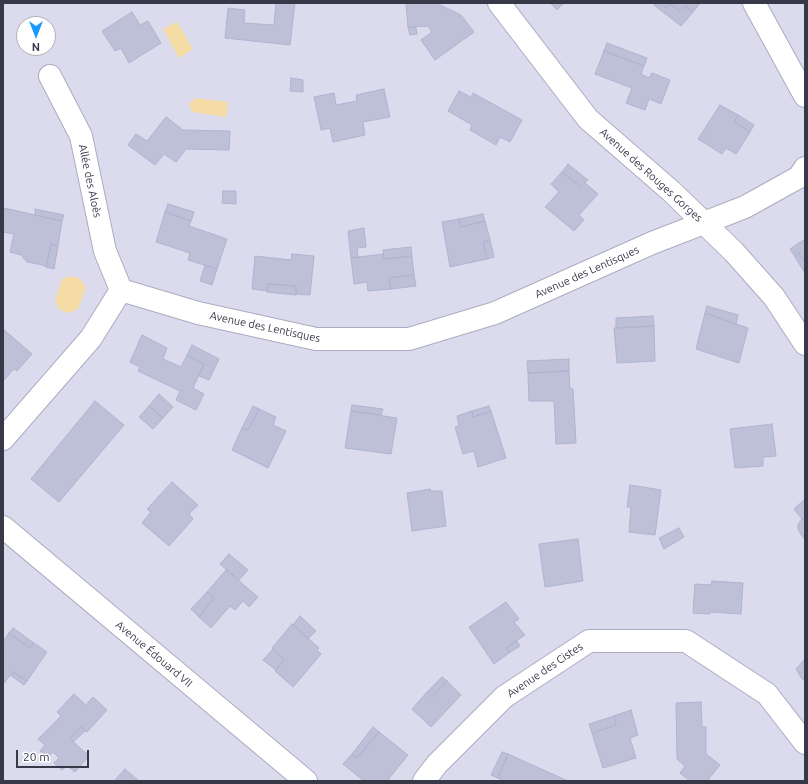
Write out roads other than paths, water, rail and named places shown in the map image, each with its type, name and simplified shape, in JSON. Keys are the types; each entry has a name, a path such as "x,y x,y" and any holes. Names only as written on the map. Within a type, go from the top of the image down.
{"street":[{"name":"Avenue des Rouges Gorges","path":"499,3 588,119 671,191 734,252 774,297 805,344"},
{"path":"754,3 805,96"},
{"name":"Allée des Aloès","path":"50,76 81,136 105,251 121,290"},
{"name":"Avenue des Lentisques","path":"121,290 198,312 316,339 409,339 495,313 652,243 745,207 799,177 805,168"},
{"path":"3,439 91,338 121,290"},
{"name":"Avenue Édouard VII","path":"3,527 306,781"},
{"name":"Avenue des Cistes","path":"424,781 437,764 504,697 589,641 686,641 767,694 805,743"}]}
